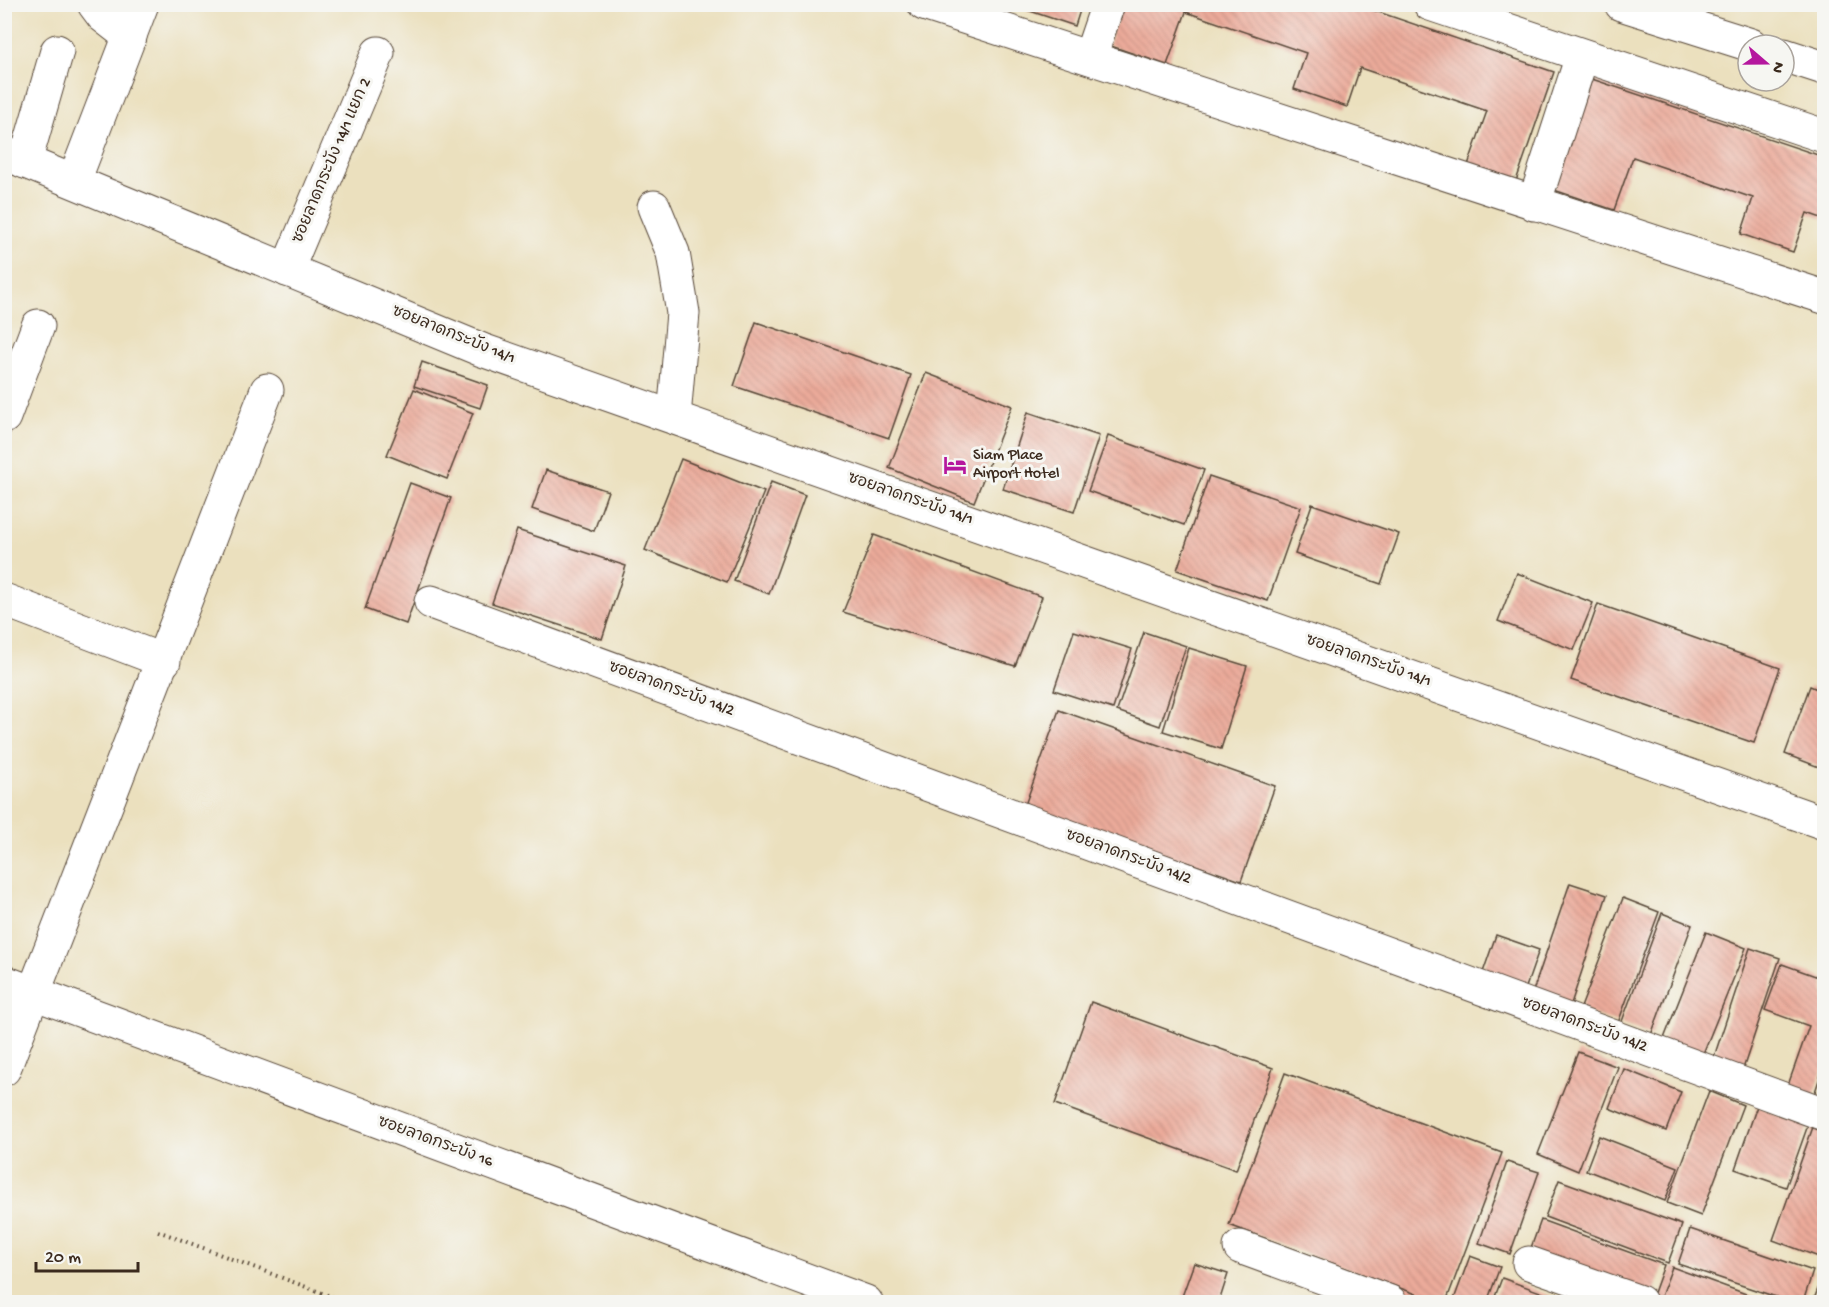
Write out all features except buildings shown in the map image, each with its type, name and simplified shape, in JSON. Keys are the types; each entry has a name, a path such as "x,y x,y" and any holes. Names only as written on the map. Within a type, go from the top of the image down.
{"street":[{"path":"94,4 103,16 130,37"},
{"path":"74,181 142,4"},
{"path":"924,4 1824,297"},
{"path":"1090,57 1108,4"},
{"path":"1430,4 1824,136"},
{"path":"1621,4 1736,40"},
{"path":"15,157 57,51"},
{"name":"ซอยลาดกระบัง 14/1 แยก 2","path":"287,270 378,53"},
{"path":"1534,204 1582,56"},
{"path":"1796,59 1824,68"},
{"name":"ซอยลาดกระบัง 14/1","path":"15,157 483,350 1824,824"},
{"path":"654,207 674,253 683,313 674,417"},
{"path":"4,417 13,367 38,326"},
{"path":"4,1069 19,988 164,661 267,390"},
{"path":"4,600 164,661"},
{"name":"ซอยลาดกระบัง 14/2","path":"431,602 1824,1114"},
{"name":"ซอยลาดกระบัง 16","path":"19,988 866,1302"},
{"path":"1240,1247 1390,1302"},
{"path":"1529,1263 1640,1302"}],"path":[{"path":"158,1231 346,1302"}],"place":[{"name":"Siam Place Airport Hotel","path":"955,465"}]}
